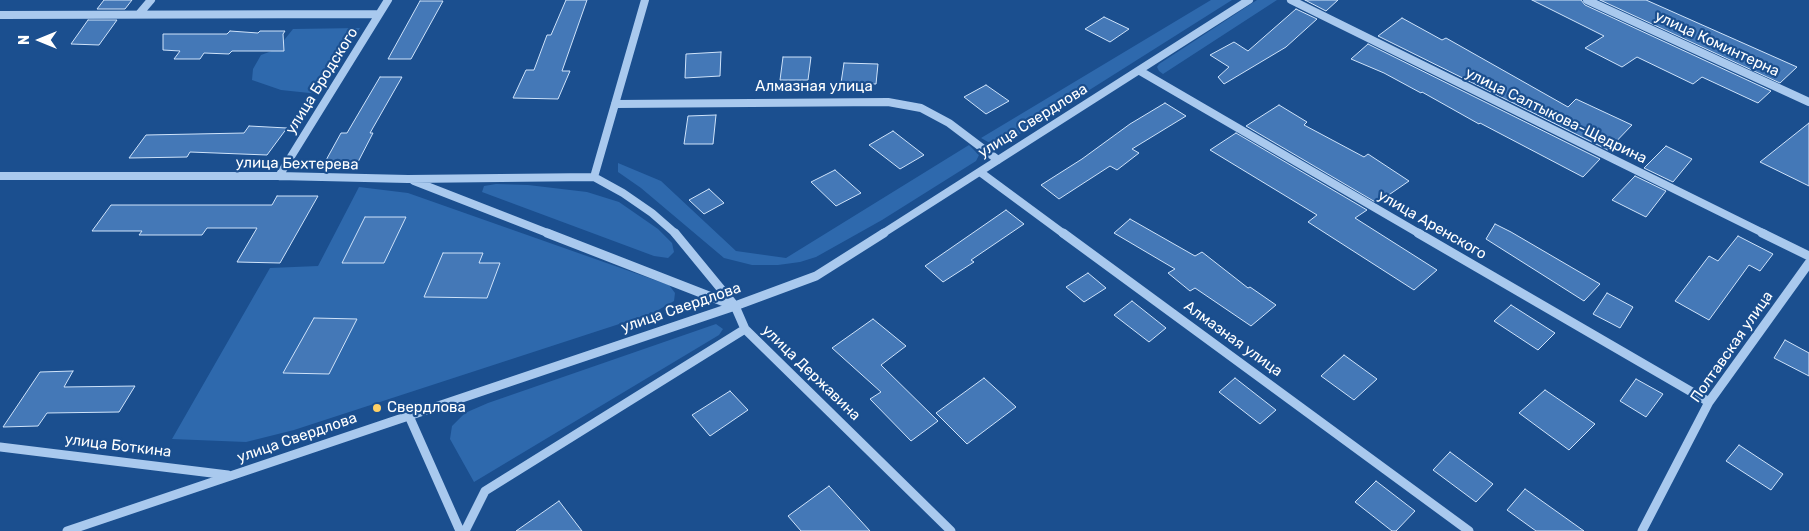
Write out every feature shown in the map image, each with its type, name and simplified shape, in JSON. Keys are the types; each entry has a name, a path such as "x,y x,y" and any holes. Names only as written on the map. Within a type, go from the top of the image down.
{"street":[{"path":"139,14 151,0"},
{"name":"улица Бродского","path":"279,176 388,0"},
{"name":"улица Свердлова","path":"67,531 735,306 816,276 1140,72 1249,0"},
{"name":"улица Коминтерна","path":"1587,0 1809,102"},
{"path":"0,15 379,14"},
{"name":"улица Аренского","path":"1140,72 1709,402"},
{"name":"Алмазная улица","path":"615,104 888,102 921,108 949,123 998,160"},
{"name":"Алмазная улица","path":"980,172 1469,531"},
{"name":"улица Бехтерева","path":"0,176 279,176 408,179 594,177"},
{"name":"улица Державина","path":"594,177 623,193 658,218 676,234 735,306 745,329 951,531"},
{"name":"Полтавская улица","path":"1642,531 1709,402 1809,263"},
{"path":"465,531 485,491 745,329"},
{"path":"408,416 460,531"},
{"name":"улица Боткина","path":"0,447 232,476"}],"lane":[{"path":"594,177 645,0"},
{"name":"улица Салтыкова-Щедрина","path":"1291,0 1809,256"},
{"path":"408,179 735,306"}],"shaded area":[{"path":"1211,0 1232,0 1007,142 999,144 990,143 981,138"},
{"path":"1257,0 1277,0 1163,74 1159,71 1157,67 1159,64"},
{"path":"360,28 319,94 281,90 252,80 253,69 261,55 277,49 293,29"},
{"path":"969,145 979,155 976,161 882,220 816,257 800,262 778,265 752,265 724,258 641,188 618,172 618,163 661,181 736,251 786,258"},
{"path":"496,184 528,185 587,192 619,202 658,229 672,243 674,252 668,258 654,256 482,192 484,186"},
{"path":"359,187 408,193 669,285 675,293 674,301 653,313 294,430 246,442 172,439 270,268 318,266"},
{"path":"716,324 723,329 719,335 474,482 450,439 452,426 465,413 488,403"}],"building":[{"path":"104,0 132,0 125,9 97,9"},
{"path":"566,0 587,0 562,71 570,71 558,99 513,98 526,70 534,70 547,35 551,35"},
{"path":"1305,0 1338,0 1326,11"},
{"path":"1532,0 1581,0 1585,5 1771,91 1758,103 1702,77 1693,84 1637,57 1622,67 1585,48 1604,36"},
{"path":"1600,0 1646,0 1797,67 1780,83"},
{"path":"420,1 443,1 411,59 388,59"},
{"path":"1296,9 1317,19 1286,47 1224,84 1218,77 1229,67 1210,55 1234,42 1248,51"},
{"path":"1104,17 1129,29 1110,42 1085,29"},
{"path":"1402,18 1442,40 1446,38 1568,107 1576,99 1632,125 1608,150 1378,36"},
{"path":"88,20 117,20 99,45 71,44"},
{"path":"230,31 258,33 260,31 285,31 283,34 284,51 232,51 229,54 204,53 200,59 174,59 180,51 163,50 163,34 227,34"},
{"path":"1368,44 1600,159 1583,177 1479,124 1422,92 1351,59"},
{"path":"721,52 720,76 685,78 686,54"},
{"path":"783,57 811,57 808,80 780,80"},
{"path":"844,63 878,64 876,84 841,83"},
{"path":"380,77 402,77 370,133 373,133 358,162 325,162 341,133 347,133"},
{"path":"986,85 1009,101 986,114 964,97"},
{"path":"1165,103 1186,116 1132,149 1139,153 1117,170 1110,166 1059,199 1041,185 1082,159 1130,124"},
{"path":"1279,105 1307,122 1304,125 1364,157 1368,154 1409,181 1377,203 1246,126"},
{"path":"716,115 713,144 684,144 688,116"},
{"path":"1809,123 1809,186 1760,162"},
{"path":"249,126 287,128 267,155 190,152 187,157 129,158 146,135 244,133"},
{"path":"893,131 924,155 900,169 869,145"},
{"path":"1236,133 1367,210 1355,218 1437,270 1414,290 1308,222 1317,215 1210,150"},
{"path":"1666,146 1692,159 1673,182 1644,168"},
{"path":"835,170 861,193 836,206 811,182"},
{"path":"1635,176 1666,191 1646,217 1612,200"},
{"path":"709,189 724,203 704,214 689,200"},
{"path":"277,196 318,196 280,263 237,262 257,228 207,228 202,235 139,235 142,231 92,231 111,205 272,205"},
{"path":"1006,210 1024,224 971,260 974,262 943,282 925,266"},
{"path":"365,217 406,217 384,263 342,263"},
{"path":"1130,219 1195,256 1202,252 1248,288 1250,287 1276,305 1251,326 1195,288 1190,291 1168,273 1175,269 1114,233"},
{"path":"1495,224 1600,284 1584,301 1486,239"},
{"path":"1738,236 1773,254 1760,271 1749,265 1709,320 1675,301 1709,256 1718,261"},
{"path":"443,253 483,253 479,263 500,263 487,298 424,297"},
{"path":"1088,273 1106,288 1084,302 1066,287"},
{"path":"1607,293 1633,307 1620,328 1593,314"},
{"path":"1132,301 1166,328 1149,342 1114,315"},
{"path":"1511,305 1555,333 1538,350 1494,321"},
{"path":"314,318 357,319 329,374 283,373"},
{"path":"873,319 906,346 881,365 938,421 911,441 870,399 881,392 832,348"},
{"path":"1785,340 1809,353 1809,376 1774,358"},
{"path":"1344,355 1377,379 1354,400 1321,376"},
{"path":"73,371 64,387 135,386 119,412 47,413 38,426 3,427 40,372"},
{"path":"984,378 1016,407 967,444 936,413"},
{"path":"1235,378 1276,410 1260,424 1219,392"},
{"path":"1636,379 1663,394 1646,417 1620,401"},
{"path":"1545,390 1595,424 1569,450 1519,413"},
{"path":"730,391 748,410 710,436 692,415"},
{"path":"1739,445 1783,474 1771,490 1726,461"},
{"path":"1450,452 1493,484 1476,502 1433,470"},
{"path":"1376,481 1415,511 1396,531 1392,531 1355,502"},
{"path":"829,486 870,531 801,531 788,516"},
{"path":"1525,489 1584,531 1536,531 1507,510"},
{"path":"559,501 582,531 516,531"}],"place":[{"name":"Свердлова","path":"377,408"}]}
